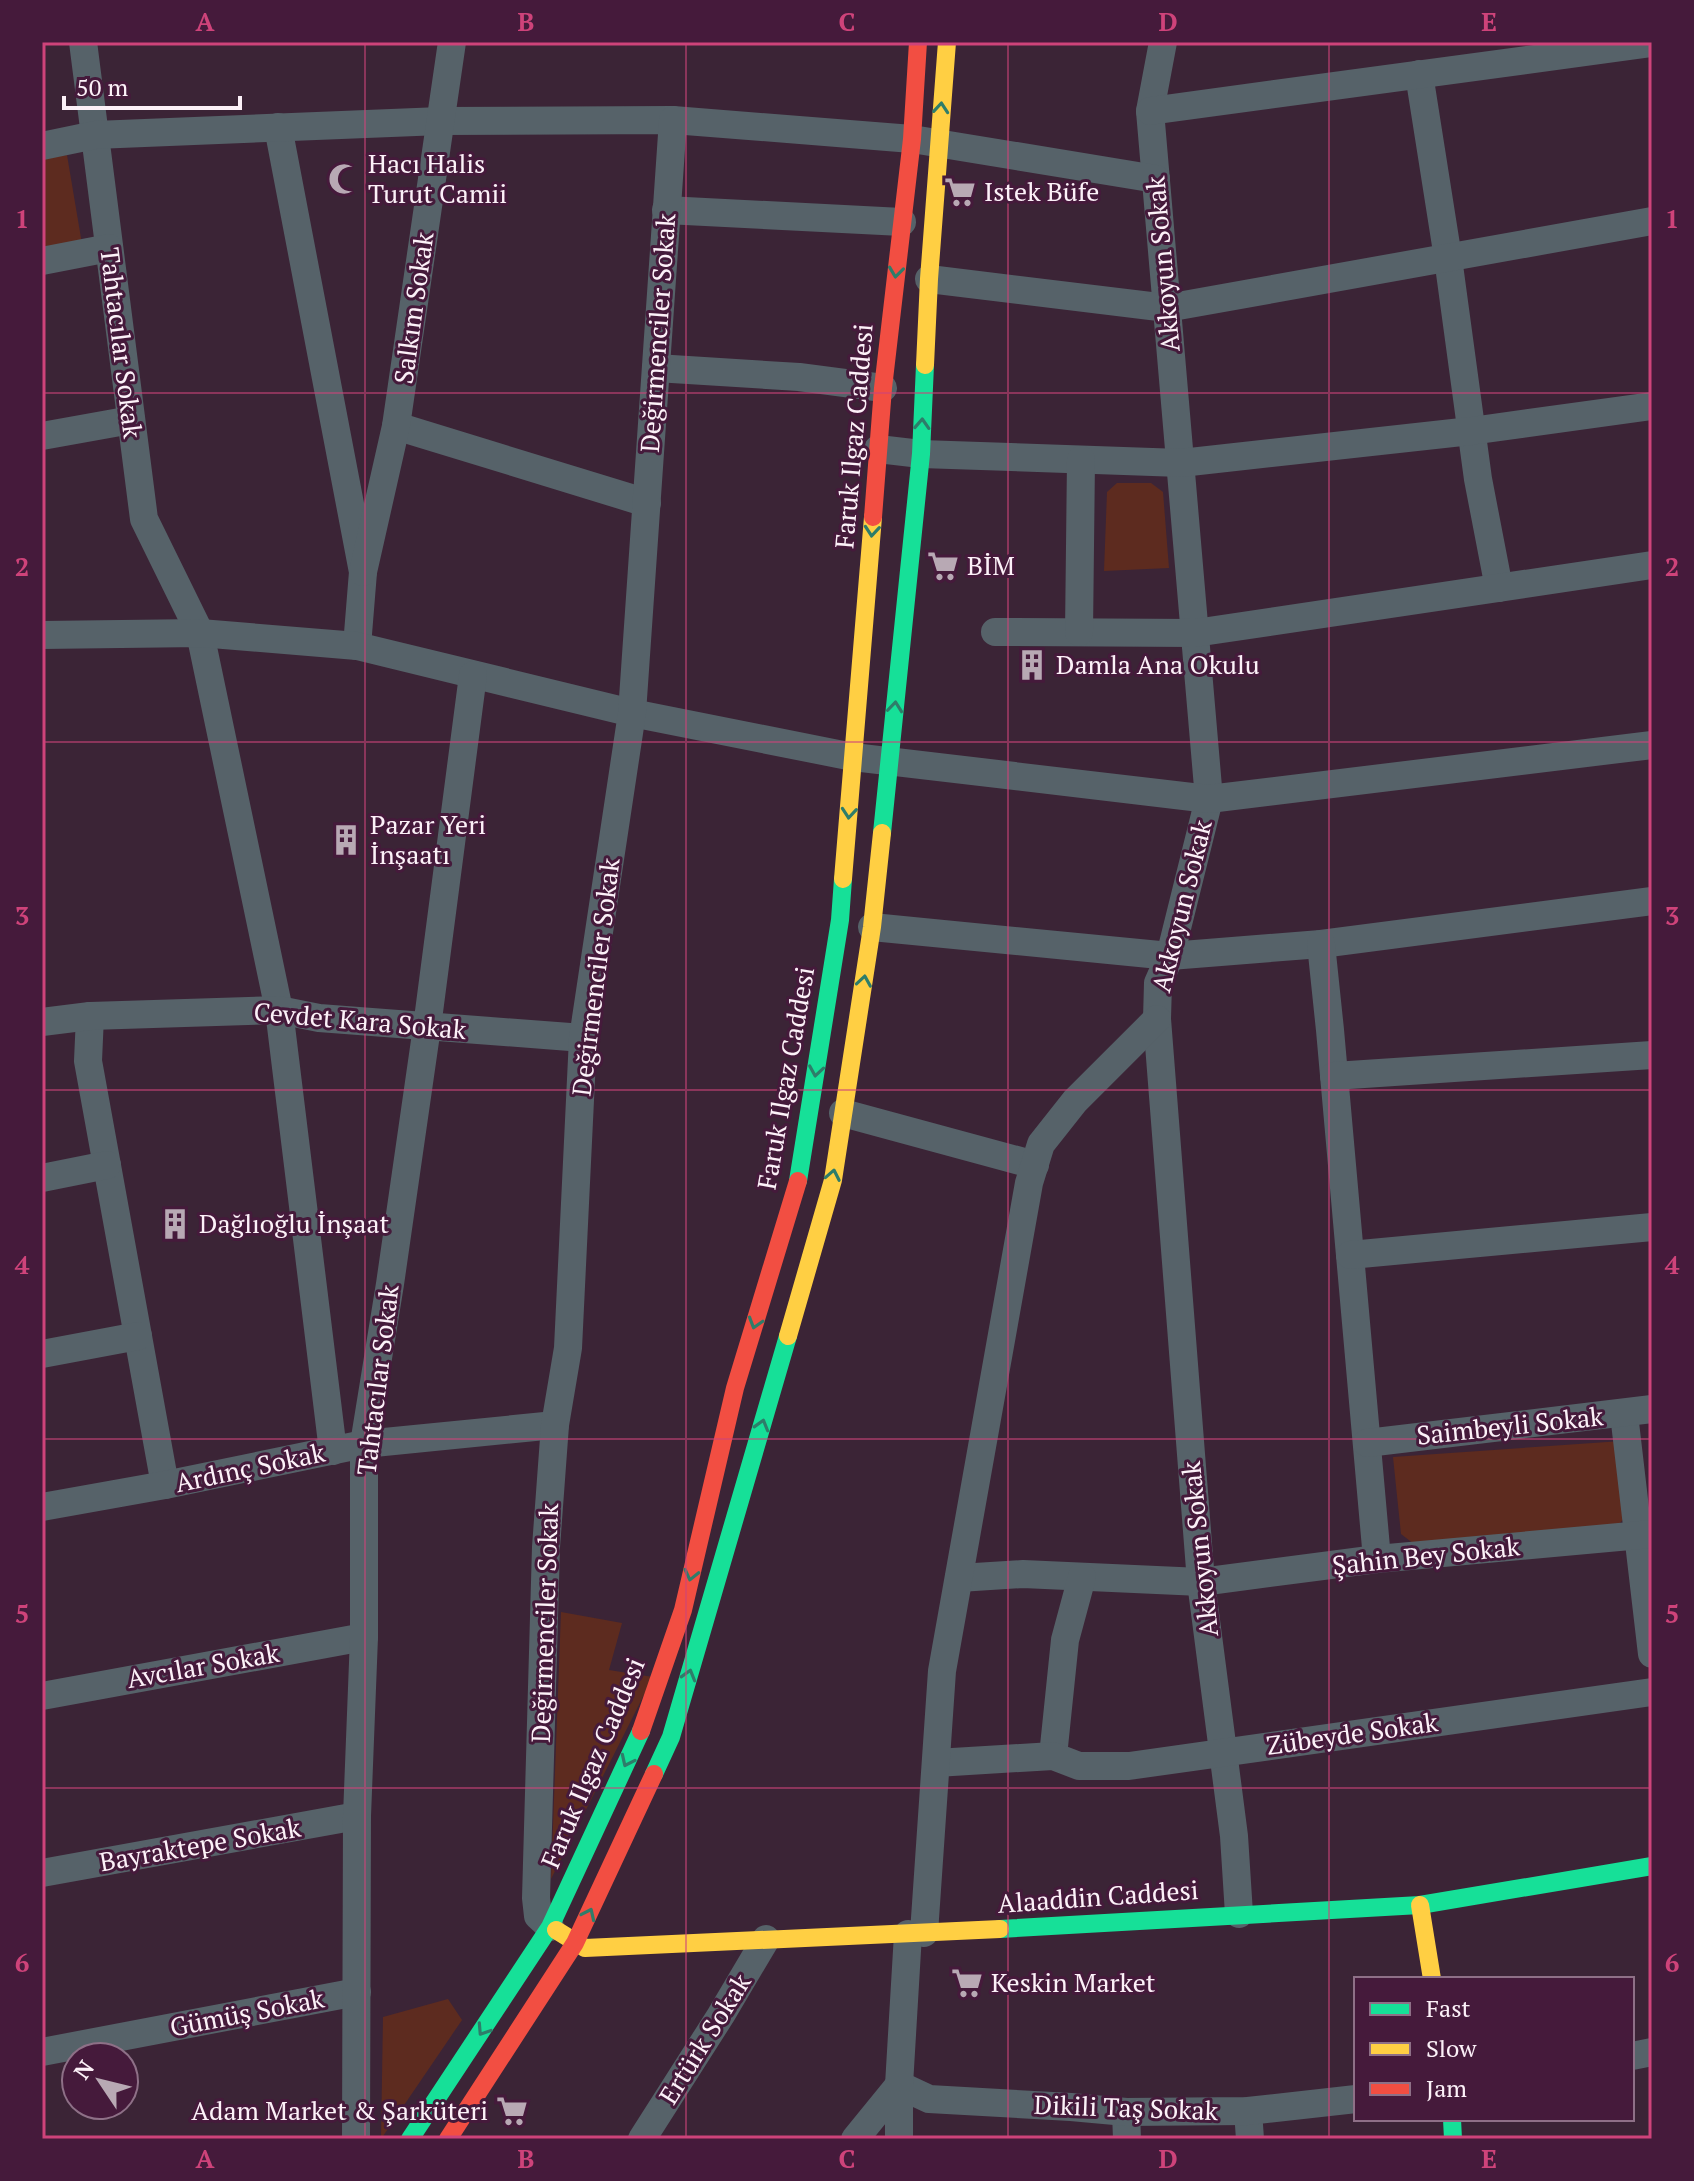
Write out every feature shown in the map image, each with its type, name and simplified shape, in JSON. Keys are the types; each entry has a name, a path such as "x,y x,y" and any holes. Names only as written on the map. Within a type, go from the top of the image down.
{"street":[{"name":"Tahtacılar Sokak","path":"83,42 144,519 200,633 279,1010 333,1451"},
{"name":"Salkım Sokak","path":"363,572 396,426 452,42"},
{"name":"Faruk Ilgaz Caddesi","path":"448,2139 575,1943 671,1737 833,1180 872,927 921,454 929,279 918,42"},
{"name":"Faruk Ilgaz Caddesi","path":"410,2139 550,1927 642,1730 683,1610 735,1388 801,1171 840,920 883,388 902,222 925,142 947,42"},
{"path":"1162,48 1190,42"},
{"path":"1150,111 1419,74 1553,49 1652,43"},
{"name":"Akkoyun Sokak","path":"1162,48 1150,111 1209,799 1170,956 1158,983 1157,1019 1201,1582 1234,1836 1239,1914"},
{"path":"1419,74 1478,479 1499,588"},
{"path":"42,146 95,135 278,127 441,121 673,120 925,142 1156,179"},
{"name":"Değirmenciler Sokak","path":"550,1927 538,1916 536,1898 546,1547 555,1425 568,1348 583,1038 632,713 673,120"},
{"path":"278,127 363,572 357,646"},
{"path":"666,210 902,222"},
{"path":"929,279 1167,308 1652,221"},
{"path":"42,261 109,248"},
{"path":"656,368 799,377 883,388"},
{"path":"878,449 921,454 1181,463 1471,431 1652,406"},
{"path":"42,436 131,420"},
{"path":"396,426 647,503"},
{"path":"1079,632 1081,460"},
{"path":"995,632 1195,633 1652,565"},
{"path":"42,635 200,633 357,646 632,713 853,757 1209,799 1652,745"},
{"name":"Tahtacılar Sokak","path":"356,2139 357,1816 364,1637 364,1444 427,1027 473,675"},
{"path":"872,927 1170,956 1321,944 1652,901"},
{"path":"1321,944 1377,1559"},
{"name":"Cevdet Kara Sokak","path":"42,1022 90,1016 279,1010 319,1018 583,1038"},
{"path":"90,1016 88,1061 165,1485"},
{"path":"899,2139 899,2085 936,1763 942,1671 1029,1183 1041,1144 1075,1101 1157,1019"},
{"path":"1334,1076 1652,1055"},
{"path":"843,1113 1035,1165"},
{"path":"42,1178 107,1165"},
{"path":"1350,1255 1652,1227"},
{"path":"42,1354 138,1336"},
{"path":"1638,1411 1652,1654"},
{"name":"Saimbeyli Sokak","path":"1367,1443 1638,1411"},
{"name":"Ardınç Sokak","path":"42,1507 364,1444 555,1425"},
{"name":"Şahin Bey Sokak","path":"959,1578 1023,1574 1201,1582 1377,1559 1646,1534"},
{"path":"1053,1756 1065,1640 1082,1577"},
{"name":"Avcılar Sokak","path":"42,1696 364,1637"},
{"name":"Zübeyde Sokak","path":"936,1763 1053,1756 1079,1766 1129,1766 1652,1692"},
{"name":"Bayraktepe Sokak","path":"42,1873 357,1816"},
{"name":"Alaaddin Caddesi","path":"550,1927 585,1948 916,1933 1420,1905 1652,1866"},
{"path":"1420,1905 1432,1977"},
{"name":"Ertürk Sokak","path":"642,2139 766,1939"},
{"name":"Gümüş Sokak","path":"42,2052 357,1992"},
{"path":"855,2139 899,2085"},
{"name":"Dikili Taş Sokak","path":"899,2085 929,2099 1127,2126 1249,2125 1354,2099"}],"shaded area":[{"path":"67,155 82,244 42,253 42,159"},
{"path":"1117,483 1151,483 1163,492 1169,568 1104,571 1107,492"},
{"path":"1622,1441 1628,1514 1619,1524 1414,1544 1401,1534 1393,1457"},
{"path":"561,1612 622,1623 609,1670 653,1677 551,1879"},
{"path":"448,1999 462,2020 381,2139 383,2017"}],"traffic: fast":[{"path":"882,833 921,454 925,365"},
{"path":"798,1181 840,920 843,879"},
{"path":"654,1774 671,1737 788,1336"},
{"path":"410,2139 550,1927 641,1731"},
{"path":"1000,1929 1420,1905 1652,1866"},
{"path":"1452,2121 1453,2139"}],"traffic: slow":[{"path":"925,365 947,42"},
{"path":"843,879 873,517"},
{"path":"788,1336 833,1180 872,927 882,833"},
{"path":"1420,1905 1432,1977"},
{"path":"556,1930 585,1948 1000,1929"}],"traffic: jam":[{"path":"873,517 883,388 912,139 918,42"},
{"path":"641,1731 683,1610 735,1388 798,1181"},
{"path":"448,2139 575,1943 654,1774"}],"place":[{"name":"Hacı Halis Turut Camii","path":"344,179"},
{"name":"Istek Büfe","path":"960,192"},
{"name":"BİM","path":"943,566"},
{"name":"Damla Ana Okulu","path":"1032,665"},
{"name":"Pazar Yeri İnşaatı","path":"346,840"},
{"name":"Dağlıoğlu İnşaat","path":"175,1224"},
{"name":"Keskin Market","path":"967,1983"},
{"name":"Adam Market & Şarküteri","path":"512,2111"}]}
